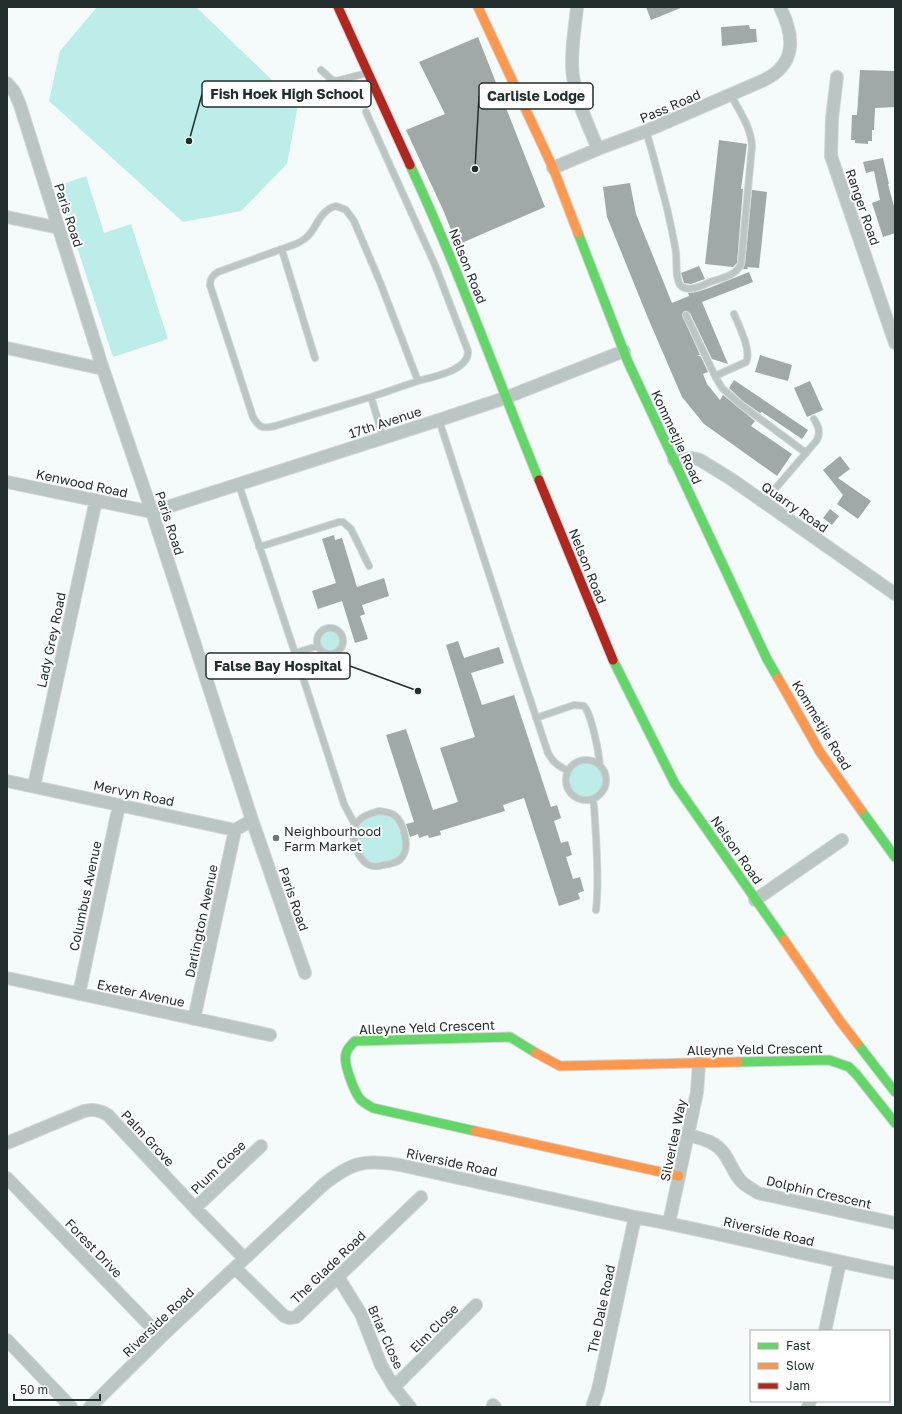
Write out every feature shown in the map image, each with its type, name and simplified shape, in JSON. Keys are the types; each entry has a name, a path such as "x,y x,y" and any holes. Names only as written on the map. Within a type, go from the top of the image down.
{"street":[{"name":"Nelson Road","path":"338,7 434,216 505,398 618,671 670,775 840,1021 895,1092"},
{"name":"Kommetjie Road","path":"478,7 553,168 624,351 771,666 820,752 895,857"},
{"path":"577,7 572,70 573,81 579,101 598,149"},
{"name":"Pass Road","path":"553,168 646,131 768,79 780,68 788,56 790,37 787,22 780,7"},
{"name":"Ranger Road","path":"837,77 832,118 831,156 895,343"},
{"name":"Paris Road","path":"7,83 11,86 17,96 103,369 152,512 252,820 305,973"},
{"path":"7,216 59,228"},
{"path":"7,348 103,369"},
{"name":"17th Avenue","path":"152,512 505,398 624,351"},
{"name":"Quarry Road","path":"674,460 693,458 700,460 895,594"},
{"name":"Kenwood Road","path":"7,482 152,512"},
{"name":"Lady Grey Road","path":"34,786 96,500"},
{"name":"Mervyn Road","path":"7,781 235,830"},
{"name":"Columbus Avenue","path":"79,994 119,805"},
{"path":"235,830 252,820"},
{"name":"Darlington Avenue","path":"194,1019 235,830"},
{"path":"755,900 842,840"},
{"name":"Exeter Avenue","path":"7,978 270,1035"},
{"name":"Alleyne Yeld Crescent","path":"679,1176 372,1108 364,1104 358,1098 353,1087 345,1056 348,1049 355,1041 510,1037 551,1063 560,1066 829,1060 849,1067 895,1123"},
{"name":"Silverlea Way","path":"669,1223 689,1135 697,1092 699,1063"},
{"name":"Palm Grove","path":"7,1143 84,1111 93,1109 101,1111 108,1115 244,1258"},
{"name":"Dolphin Crescent","path":"689,1135 710,1142 716,1146 730,1161 740,1180 758,1193 895,1223"},
{"name":"Plum Close","path":"195,1208 261,1146"},
{"name":"Riverside Road","path":"90,1407 244,1258 324,1185 337,1174 357,1164 368,1162 400,1165 895,1273"},
{"name":"Forest Drive","path":"7,1178 161,1337"},
{"name":"The Glade Road","path":"235,1268 281,1313 289,1318 296,1317 421,1197"},
{"name":"The Dale Road","path":"592,1407 598,1390 636,1217"},
{"path":"825,1330 840,1262"},
{"name":"Briar Close","path":"338,1277 361,1314 381,1365 394,1387 410,1407"},
{"name":"Elm Close","path":"394,1387 476,1305"},
{"path":"7,1340 71,1407"}],"lane":[{"path":"321,70 332,80 336,81 368,72"},
{"path":"646,131 656,163 669,218 676,253 676,270 680,283 684,288 691,289 726,277 736,272 741,264 752,146 752,138 749,130 731,95"},
{"path":"366,112 435,265 468,352 467,359 460,367 371,397 267,428 260,426 255,421 211,288 210,281 214,274 282,250 297,243 308,236 324,213 331,208 340,207 348,212 354,221 380,282 418,381"},
{"path":"282,250 315,358"},
{"path":"714,376 746,362 748,359 747,349 734,314"},
{"path":"686,315 714,376 722,388 806,453"},
{"path":"371,397 383,437"},
{"path":"763,503 818,437 819,429 814,419"},
{"path":"440,420 550,758 557,765 568,771"},
{"path":"239,485 344,804 355,825 353,832 354,842 359,856 364,862 377,867 396,862 402,858 406,850 406,842 400,822 394,815 388,812 379,811 363,817 355,825"},
{"path":"260,547 343,522 351,529 369,566"},
{"path":"327,628 336,629 343,635 344,644 336,654 327,654 320,650 318,646 318,637 323,630 327,628"},
{"path":"295,653 318,646"},
{"path":"536,718 574,705 584,706 587,712 596,743 600,766 606,778 605,785 603,791 593,799 581,799 571,793 566,782 568,771 572,766 583,760 590,761 600,766"},
{"path":"593,799 595,811 598,890 596,910"}],"shaded area":[{"path":"97,7 196,7 298,105 287,164 241,211 183,222 49,101 60,51"},
{"path":"86,176 104,233 131,224 168,339 113,357 57,186"},
{"path":"330,628 340,631 343,641 340,651 330,654 320,651 317,641 320,631"},
{"path":"586,760 594,762 600,766 604,772 606,780 604,788 600,794 594,798 586,800 578,798 572,794 568,788 566,780 568,772 572,766 578,762"},
{"path":"379,811 394,815 406,842 402,858 377,867 364,862 353,833 355,825"}],"building":[{"path":"646,7 683,7 651,20"},
{"path":"749,25 750,29 756,29 757,42 722,46 721,27"},
{"path":"478,37 545,207 457,245 444,212 406,130 445,114 419,62"},
{"path":"860,70 895,71 895,107 875,108 872,141 868,141 868,144 855,143 855,140 851,140 852,115 857,115"},
{"path":"719,140 747,144 741,189 743,189 737,263 733,267 705,264"},
{"path":"883,158 895,210 895,233 883,237 872,203 880,200 874,171 866,173 863,162"},
{"path":"630,183 636,214 672,303 689,296 688,293 709,288 749,272 753,282 702,302 728,364 712,359 690,313 684,311 682,315 700,355 697,355 701,357 708,372 703,374 707,384 720,400 723,395 755,421 751,426 792,454 777,476 704,424 682,397 607,217 603,187"},
{"path":"752,190 767,192 759,268 747,267 748,269 743,269 745,264"},
{"path":"699,266 705,279 691,284 684,283 681,273"},
{"path":"760,355 792,365 788,381 755,372"},
{"path":"734,380 808,430 802,439 743,401 729,388"},
{"path":"810,381 823,410 807,417 794,388"},
{"path":"840,456 850,469 838,478 871,501 858,519 837,504 843,495 823,470"},
{"path":"830,509 839,516 832,525 823,518"},
{"path":"334,535 335,540 342,538 357,587 384,578 389,596 362,605 365,614 360,616 368,639 355,643 342,601 318,609 312,591 336,583 322,539"},
{"path":"458,641 464,658 499,647 504,663 471,673 482,705 514,695 551,807 557,805 561,818 554,821 561,843 568,841 572,855 566,857 573,879 580,877 584,891 578,893 580,899 559,906 524,798 503,805 505,811 440,831 441,835 429,838 428,835 419,838 418,834 410,837 406,824 414,822 386,735 406,729 433,810 458,802 440,748 475,737 446,645"}],"traffic: fast":[{"path":"410,165 461,282 539,480"},
{"path":"578,233 628,362 767,659 778,678"},
{"path":"613,660 675,784 784,940"},
{"path":"861,810 895,857"},
{"path":"475,1131 373,1108 366,1104 360,1099 352,1084 345,1058 348,1048 355,1041 510,1037 536,1053"},
{"path":"857,1043 895,1092"},
{"path":"738,1062 829,1060 849,1067 895,1123"}],"traffic: slow":[{"path":"478,7 553,168 578,233"},
{"path":"778,678 820,752 861,810"},
{"path":"784,940 857,1043"},
{"path":"536,1053 560,1066 738,1062"},
{"path":"475,1131 679,1176"}],"traffic: jam":[{"path":"338,7 410,165"},
{"path":"539,480 613,660"}],"place":[{"name":"Fish Hoek High School","path":"189,141"},
{"name":"Carlisle Lodge","path":"475,169"},
{"name":"False Bay Hospital","path":"418,691"},
{"name":"Neighbourhood Farm Market","path":"276,838"}]}
